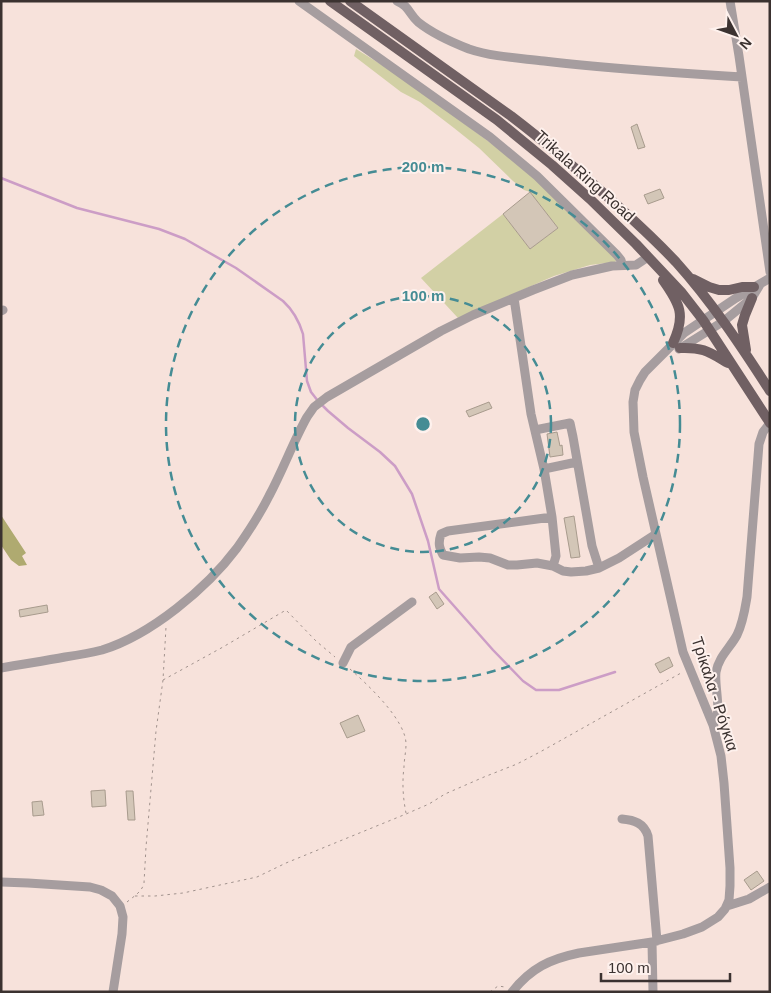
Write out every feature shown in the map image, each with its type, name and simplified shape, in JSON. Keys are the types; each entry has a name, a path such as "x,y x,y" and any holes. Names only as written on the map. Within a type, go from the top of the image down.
{"main road":[{"name":"Trikala Ring Road","path":"330,1 497,120 552,164 590,199 651,259 682,293 710,330 770,423"},
{"name":"Trikala Ring Road","path":"350,1 511,116 558,153 638,225 676,263 724,321 770,391"},
{"path":"651,259 674,296 680,311 676,346 708,351 732,366"},
{"path":"686,275 719,290 729,290 762,282"},
{"path":"748,356 742,325 752,298"}],"street":[{"path":"299,1 506,149 537,176 618,255 622,265"},
{"path":"397,1 407,7 417,21 428,29 452,42 481,52 521,59 617,69 742,77"},
{"path":"730,1 770,272"},
{"path":"1,668 85,654 103,649 144,631 204,584 225,563 264,507 310,411 327,397 448,327 514,298 572,275 612,266 636,265 651,259"},
{"name":"Τρίκαλα - Ρόγκια","path":"676,346 684,333 762,282"},
{"name":"Τρίκαλα - Ρόγκια","path":"727,906 730,896 730,878 721,756 713,725 683,652 643,477 632,415 632,402 640,380 653,363 676,346 710,330 724,321 752,298 762,282"},
{"path":"514,298 531,414 544,469 552,517 556,556 553,566"},
{"path":"535,430 570,423 592,546 599,568"},
{"path":"713,725 717,716 715,687 718,664 738,633 748,597 759,444 763,432 770,423"},
{"path":"544,469 577,462"},
{"path":"552,517 448,531 441,534 439,547 443,554 460,558 484,557 508,565 537,563 571,572 599,568 619,558 656,534"},
{"path":"343,663 350,647 412,602"},
{"path":"622,819 634,820 644,827 648,836 654,941 653,992"},
{"path":"1,882 96,888 108,893 120,906 123,917 114,992"},
{"path":"512,992 532,971 556,959 579,953 677,936 702,927 718,918 727,906 749,899 770,887"}],"path":[{"path":"163,680 286,610 316,642 343,663 379,696 396,719 405,736 406,743 402,783 406,814"},
{"path":"120,906 143,888 145,878 156,731 163,680 166,615"},
{"path":"135,896 183,893 257,877 286,863 406,814 429,804 445,794 517,764 690,667"},
{"path":"490,992 498,986 505,987 512,992"}],"shaded area":[{"path":"356,49 403,78 527,170 617,260 615,262 590,265 554,276 458,318 421,278 503,214 530,249 558,228 530,192 524,190 513,181 479,148 454,128 420,102 401,92 354,56"},
{"path":"1,515 26,553 22,556 27,565 19,566 11,560 1,545"}],"building":[{"path":"637,124 645,147 638,149 631,127"},
{"path":"660,189 664,198 648,204 644,195"},
{"path":"530,192 558,228 530,249 503,214"},
{"path":"489,402 492,408 469,417 466,411"},
{"path":"557,432 560,446 562,445 563,455 550,457 547,434"},
{"path":"574,516 580,557 571,558 564,518"},
{"path":"436,592 444,604 437,609 429,597"},
{"path":"47,605 48,612 20,617 19,610"},
{"path":"669,657 673,666 660,673 655,664"},
{"path":"358,715 365,731 347,738 340,723"},
{"path":"105,790 106,806 92,807 91,791"},
{"path":"126,791 133,791 135,820 128,820"},
{"path":"42,801 44,815 33,816 32,802"},
{"path":"757,871 764,881 751,890 744,880"}],"waterway":[{"path":"1,178 77,208 159,229 185,239 236,268 283,301 296,316 303,334 307,381 311,392 328,411 395,466 412,494 428,541 439,589 493,650 523,681 536,690 559,690 615,672"}]}
